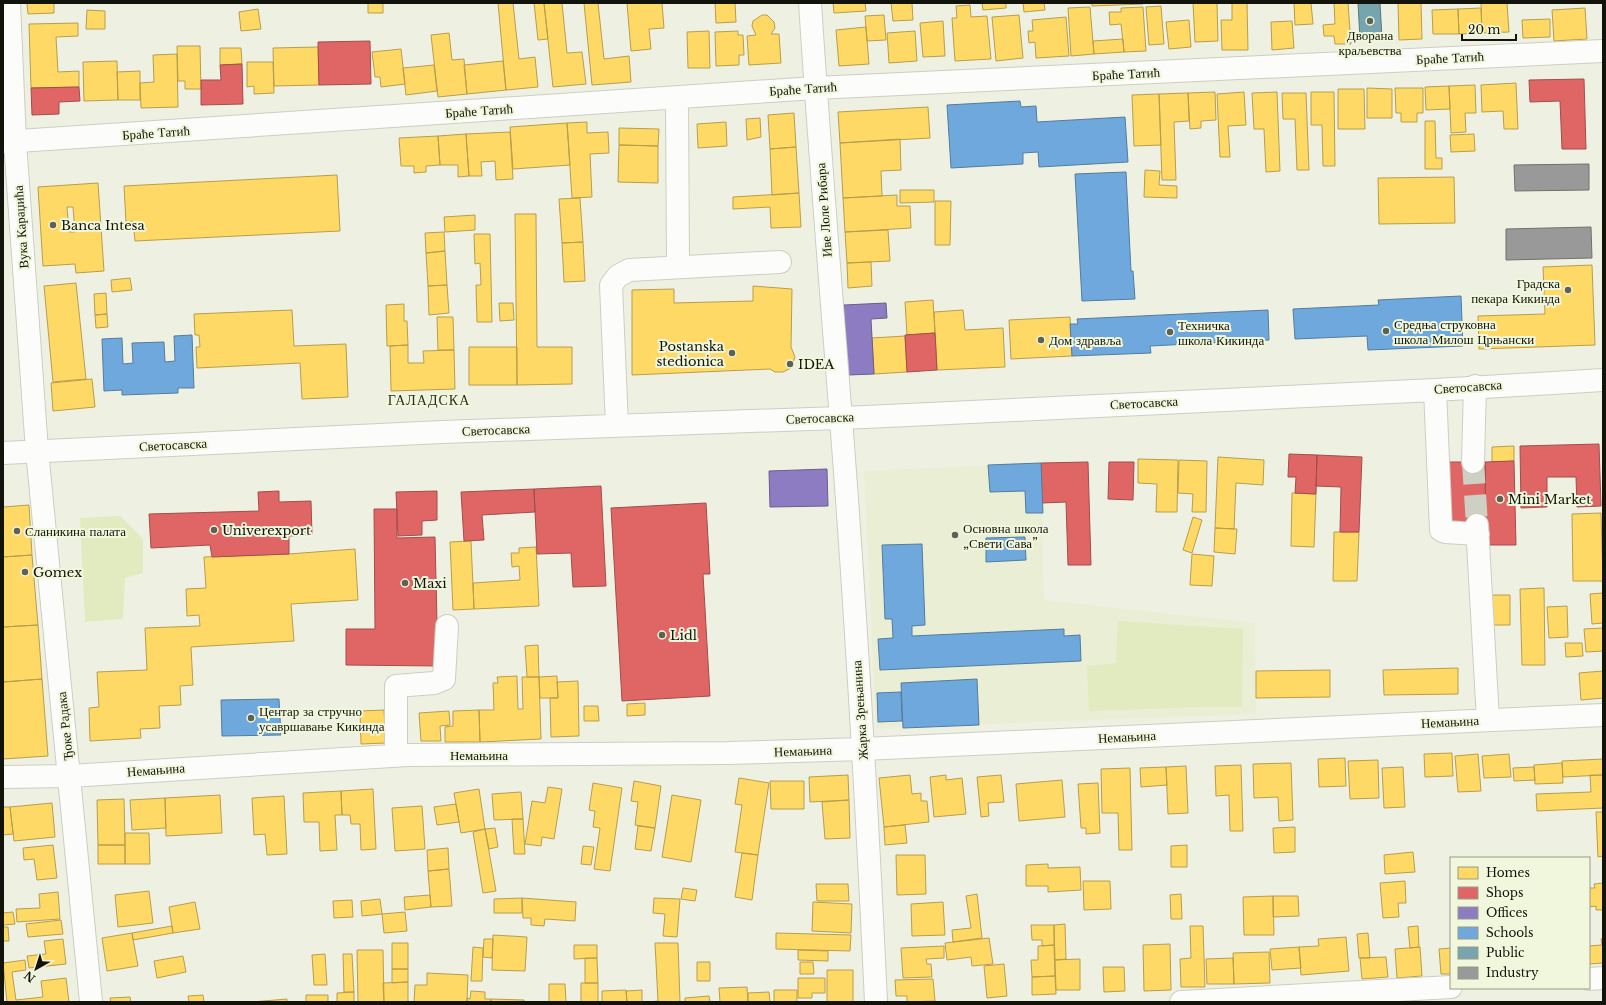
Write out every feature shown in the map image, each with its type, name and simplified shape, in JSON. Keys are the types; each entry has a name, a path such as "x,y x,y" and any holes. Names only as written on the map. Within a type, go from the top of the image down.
{"street":[{"name":"Вука Караџића","path":"9,3 9,142 37,451"},
{"name":"Иве Лоле Рибара","path":"810,3 815,88 841,418"},
{"name":"Браће Татић","path":"9,142 815,88 1603,51"},
{"path":"677,98 678,266"},
{"path":"617,425 611,285 618,276 629,270 678,266 780,262"},
{"name":"Светосавска","path":"3,453 617,425 841,418 1435,390 1476,386 1603,380"},
{"path":"1473,462 1476,386"},
{"path":"1435,390 1441,530 1445,532 1478,529 1488,720"},
{"name":"Жарка Зрењанина","path":"841,418 863,749 876,1002"},
{"name":"Ђоке Радака","path":"37,451 91,1002"},
{"path":"396,755 396,686 434,683 444,679 447,626"},
{"name":"Немањина","path":"3,777 70,776 396,755 729,753 863,749 1603,715"},
{"path":"1590,979 1603,978"},
{"path":"1181,1002 1450,987"}],"shaded area":[{"name":"Основна школа „Свети Сава”","path":"1041,463 1044,600 1255,623 1256,714 876,728 864,471"}],"green space":[{"path":"120,516 143,539 143,573 125,578 123,619 85,622 80,518"},
{"path":"1118,621 1243,629 1242,707 1089,711 1087,666 1116,663"}],"building: Homes":[{"path":"27,3 54,3 54,13 28,14"},
{"path":"368,3 383,3 383,13 368,13"},
{"path":"498,3 513,3 519,59 535,57 538,87 506,90"},
{"path":"534,3 544,3 548,39 538,40"},
{"path":"544,3 562,3 567,53 582,52 586,84 553,87"},
{"path":"584,3 598,3 604,59 629,56 631,82 592,85"},
{"path":"627,3 662,3 664,28 649,29 651,49 631,51"},
{"path":"715,3 735,3 736,22 716,23"},
{"path":"833,3 865,3 866,11 834,13"},
{"path":"891,3 912,3 913,20 893,21"},
{"path":"982,3 1006,3 1006,8 983,10"},
{"path":"1023,3 1044,3 1045,10 1024,12"},
{"path":"1092,3 1143,3 1143,4 1092,6"},
{"path":"1193,3 1217,3 1218,41 1195,42"},
{"path":"1232,3 1247,3 1248,50 1222,50 1221,20 1232,20"},
{"path":"1294,3 1311,3 1313,24 1295,25"},
{"path":"1334,3 1348,3 1351,44 1335,44 1334,36 1324,36 1323,25 1335,24"},
{"path":"1398,3 1421,3 1422,39 1399,40"},
{"path":"1481,3 1507,3 1509,32 1482,33"},
{"path":"970,5 971,17 987,16 991,59 955,61 952,18 957,18 956,6"},
{"path":"1161,6 1164,44 1149,45 1146,7"},
{"path":"1090,7 1094,54 1071,56 1068,8"},
{"path":"1143,7 1146,51 1124,52 1121,24 1110,25 1109,12 1121,12 1121,8"},
{"path":"1481,8 1482,33 1459,34 1458,9"},
{"path":"1585,8 1587,39 1554,41 1552,10"},
{"path":"258,9 261,29 241,31 239,12"},
{"path":"1458,9 1459,34 1433,34 1432,10"},
{"path":"87,10 105,11 105,29 86,29"},
{"path":"762,15 767,15 774,22 775,28 771,34 779,34 781,63 749,65 747,36 756,35 752,26 753,21"},
{"path":"884,15 886,40 867,41 865,16"},
{"path":"1019,15 1023,58 996,61 992,17"},
{"path":"1066,17 1069,56 1036,58 1035,42 1029,43 1028,31 1033,31 1032,20"},
{"path":"1550,19 1550,37 1523,38 1522,20"},
{"path":"1189,20 1191,47 1169,49 1166,22"},
{"path":"943,21 945,56 923,57 920,23"},
{"path":"1292,21 1294,48 1272,50 1271,22"},
{"path":"78,23 78,36 56,37 58,72 79,71 79,87 31,88 29,24"},
{"path":"866,27 869,64 839,66 836,30"},
{"path":"709,31 710,68 688,68 687,32"},
{"path":"738,31 738,35 743,35 744,55 739,55 739,65 716,66 715,32"},
{"path":"915,31 917,61 889,63 887,33"},
{"path":"449,33 452,60 464,59 467,94 438,97 431,35"},
{"path":"1123,39 1124,52 1094,54 1093,41"},
{"path":"177,46 200,46 201,89 185,89 185,81 178,81"},
{"path":"318,47 319,85 274,86 273,48"},
{"path":"220,48 241,48 242,64 220,65"},
{"path":"401,49 405,84 381,87 380,77 375,77 372,52"},
{"path":"177,54 178,107 141,108 140,83 154,82 153,55"},
{"path":"117,61 118,100 84,101 83,62"},
{"path":"503,61 506,90 467,94 464,65"},
{"path":"247,62 273,62 274,93 254,94 254,86 247,87"},
{"path":"434,65 437,91 406,95 403,68"},
{"path":"140,71 140,100 118,100 117,72"},
{"path":"1516,83 1518,129 1504,129 1503,111 1482,112 1481,85"},
{"path":"1475,85 1476,113 1465,113 1466,132 1451,133 1449,86"},
{"path":"1449,86 1450,109 1426,110 1425,87"},
{"path":"1367,88 1392,89 1392,118 1367,118"},
{"path":"1395,88 1423,88 1423,113 1417,113 1417,122 1401,122 1401,113 1396,113"},
{"path":"1338,89 1364,89 1365,129 1338,129"},
{"path":"1215,92 1216,120 1201,121 1201,128 1190,129 1188,93"},
{"path":"1244,92 1246,125 1228,126 1230,157 1220,157 1217,94"},
{"path":"1277,92 1280,171 1266,172 1264,129 1254,129 1252,93"},
{"path":"1311,92 1334,92 1335,166 1323,166 1322,125 1311,125"},
{"path":"1188,93 1189,121 1174,122 1176,180 1162,180 1159,94"},
{"path":"1282,93 1306,93 1309,170 1297,170 1295,119 1283,119"},
{"path":"1159,94 1161,145 1134,146 1132,95"},
{"path":"928,107 930,138 840,143 838,112"},
{"path":"794,113 796,147 770,149 768,115"},
{"path":"760,118 761,137 747,140 746,119"},
{"path":"1425,121 1435,121 1436,158 1442,158 1442,169 1425,169"},
{"path":"587,122 587,133 608,132 609,153 590,154 592,197 572,198 567,123"},
{"path":"726,122 727,146 698,148 697,124"},
{"path":"567,123 570,165 513,169 510,127"},
{"path":"619,128 659,129 658,146 619,145"},
{"path":"510,132 513,179 496,180 495,161 481,162 482,176 469,176 466,134"},
{"path":"466,134 469,176 458,177 458,165 440,165 438,136"},
{"path":"1474,134 1475,151 1451,152 1450,135"},
{"path":"438,136 440,165 426,166 426,172 414,173 414,166 401,166 399,138"},
{"path":"900,139 901,170 881,171 882,196 843,198 840,143"},
{"path":"619,145 658,146 658,183 618,182"},
{"path":"796,147 799,193 772,195 770,149"},
{"path":"1145,170 1160,171 1159,185 1177,186 1177,198 1144,197"},
{"path":"337,175 340,231 135,241 133,221 126,222 124,186"},
{"path":"1454,177 1455,223 1379,224 1378,178"},
{"path":"98,183 104,271 76,273 75,264 43,266 38,187","holes":["67,207 73,207 75,232 69,232"]},
{"path":"900,190 934,190 934,202 900,203"},
{"path":"799,193 801,227 771,228 770,207 733,209 733,197"},
{"path":"897,195 897,206 910,206 911,228 845,232 843,198"},
{"path":"580,198 583,242 562,243 559,199"},
{"path":"935,201 951,201 950,245 935,245"},
{"path":"515,214 536,214 537,347 572,347 572,384 517,385"},
{"path":"475,215 475,230 445,232 444,217"},
{"path":"888,230 890,261 847,263 845,232"},
{"path":"444,232 445,251 426,253 425,233"},
{"path":"474,234 490,234 492,322 477,322 476,285 481,285 480,263 475,264"},
{"path":"583,242 585,281 564,282 562,243"},
{"path":"445,251 447,285 428,286 426,253"},
{"path":"871,262 872,286 848,288 847,263"},
{"name":"Градска пекара Кикинда","path":"1592,265 1595,345 1479,349 1478,316 1545,314 1543,267"},
{"path":"130,278 132,290 112,292 111,280"},
{"path":"76,283 86,379 53,382 44,286"},
{"path":"447,285 449,313 429,315 428,286"},
{"path":"753,286 792,289 791,347 795,357 791,368 783,372 775,372 770,369 632,375 632,290 674,289 674,303 753,301"},
{"path":"106,293 107,314 95,315 94,294"},
{"path":"933,300 935,333 907,335 905,302"},
{"path":"499,303 513,303 514,320 500,321"},
{"path":"404,304 404,321 407,321 408,345 387,346 386,305"},
{"path":"292,310 294,346 346,344 348,397 302,399 300,363 197,368 196,347 200,347 199,335 195,335 194,314"},
{"path":"963,310 965,330 1003,328 1005,367 937,370 934,312"},
{"path":"107,314 108,327 96,328 95,315"},
{"path":"437,317 453,317 454,350 438,350"},
{"name":"Дом здравља","path":"1070,317 1072,356 1011,359 1009,320"},
{"path":"905,336 907,372 874,374 872,338"},
{"path":"408,345 408,363 424,363 423,351 454,350 455,389 391,391 390,346"},
{"path":"469,347 517,347 517,385 469,385"},
{"path":"92,379 95,407 53,411 51,383"},
{"path":"1514,446 1514,461 1492,462 1492,447"},
{"path":"1218,457 1264,460 1263,485 1236,483 1234,529 1215,528"},
{"path":"1138,459 1178,460 1177,512 1156,512 1157,484 1138,483"},
{"path":"1179,460 1207,461 1206,512 1192,512 1193,494 1178,493"},
{"path":"1292,493 1316,494 1314,547 1291,546"},
{"name":"Сланикина палата","path":"29,505 32,555 3,557 3,507"},
{"path":"1601,513 1603,581 1573,581 1572,514"},
{"path":"1193,517 1202,520 1192,553 1183,550"},
{"path":"1215,528 1237,529 1235,554 1214,552"},
{"path":"1334,532 1359,532 1357,581 1333,581"},
{"path":"471,541 474,609 453,610 450,542"},
{"path":"536,547 539,606 474,609 473,583 520,580 519,566 512,567 511,553 519,553 519,548"},
{"path":"355,549 358,600 291,604 294,641 191,647 193,685 180,686 181,705 159,706 160,728 140,729 141,738 90,741 89,708 99,707 97,672 147,670 145,628 200,626 199,615 187,616 186,589 206,588 204,557 289,554"},
{"path":"1192,554 1214,556 1212,586 1190,585"},
{"path":"32,555 38,625 3,627 3,557"},
{"path":"1544,588 1545,665 1522,665 1520,589"},
{"path":"1603,593 1603,623 1592,624 1590,594"},
{"path":"1488,595 1510,595 1510,625 1489,625"},
{"path":"1567,606 1568,637 1549,638 1547,607"},
{"path":"38,625 42,679 3,682 3,627"},
{"path":"1603,628 1603,651 1586,652 1584,629"},
{"path":"1565,643 1582,643 1583,656 1566,657"},
{"path":"538,645 539,677 527,677 525,646"},
{"path":"1458,668 1458,694 1384,695 1383,670"},
{"path":"1330,670 1330,697 1256,698 1256,671"},
{"path":"1603,671 1603,698 1581,700 1579,673"},
{"path":"517,676 518,709 523,709 522,677 539,677 541,739 480,742 479,710 494,710 493,683 498,683 497,677"},
{"path":"557,676 558,698 540,698 539,677"},
{"path":"42,679 48,756 3,759 3,682"},
{"path":"578,681 579,736 551,737 550,698 558,698 557,682"},
{"path":"645,703 645,715 627,716 627,704"},
{"path":"584,706 598,706 599,721 584,721"},
{"path":"384,710 386,743 361,744 360,711"},
{"path":"479,710 480,742 445,742 445,727 453,726 453,711"},
{"path":"449,711 450,725 440,726 441,741 421,741 419,713"},
{"path":"1452,753 1453,776 1425,777 1424,754"},
{"path":"1478,754 1481,791 1458,792 1455,756"},
{"path":"1509,754 1511,777 1484,778 1482,756"},
{"path":"1345,758 1346,786 1319,787 1318,759"},
{"path":"1603,759 1603,775 1563,777 1562,761"},
{"path":"1378,760 1379,798 1350,799 1348,761"},
{"path":"1291,763 1293,820 1279,821 1278,797 1254,798 1253,764"},
{"path":"1562,763 1563,783 1535,784 1534,765"},
{"path":"1241,765 1243,831 1230,831 1229,795 1216,796 1215,766"},
{"path":"1186,766 1188,813 1168,814 1166,767"},
{"path":"1166,767 1167,785 1141,787 1140,768"},
{"path":"1403,767 1405,807 1384,808 1382,768"},
{"path":"1534,767 1535,780 1514,781 1513,768"},
{"path":"1130,768 1132,850 1119,850 1118,813 1102,813 1101,769"},
{"path":"848,775 849,800 810,802 809,777"},
{"path":"910,775 912,794 921,793 921,801 927,801 929,822 884,827 879,778"},
{"path":"946,775 946,780 962,778 966,814 934,817 930,777"},
{"path":"1001,775 1004,802 988,803 989,816 981,817 977,777"},
{"path":"1590,775 1603,775 1603,808 1537,811 1536,794 1591,792"},
{"path":"739,778 769,783 758,855 735,852 742,805 735,804"},
{"path":"1062,780 1065,817 1019,821 1016,784"},
{"path":"634,781 661,786 655,828 635,825 638,802 631,801"},
{"path":"770,781 804,781 804,809 771,809"},
{"path":"593,783 622,788 610,871 594,869 600,828 593,827 595,811 589,810"},
{"path":"1098,783 1100,833 1086,834 1086,828 1081,828 1078,784"},
{"path":"548,787 562,789 554,839 542,837 541,846 525,844 532,801 545,803"},
{"path":"373,789 376,849 361,850 360,824 351,824 350,815 342,815 341,791"},
{"path":"479,789 485,829 461,833 454,793"},
{"path":"341,791 342,815 335,815 337,850 320,851 319,822 304,822 303,793"},
{"path":"521,792 523,819 494,820 492,794"},
{"path":"220,795 222,833 166,836 165,798"},
{"path":"672,795 701,800 691,862 662,857"},
{"path":"284,796 287,854 267,855 265,834 254,835 252,798"},
{"path":"165,798 166,828 132,830 130,800"},
{"path":"124,799 125,845 98,845 97,800"},
{"path":"849,800 850,838 825,839 822,802"},
{"path":"52,803 55,837 14,841 10,807"},
{"path":"456,804 459,822 437,825 434,807"},
{"path":"422,806 425,849 395,851 392,808"},
{"path":"3,807 10,807 13,834 3,835"},
{"path":"1596,812 1603,812 1603,856 1598,857"},
{"path":"512,819 523,819 525,854 514,854"},
{"path":"905,825 907,843 885,845 884,827"},
{"path":"638,826 655,828 651,851 635,849"},
{"path":"1295,827 1295,852 1274,853 1273,828"},
{"path":"495,828 498,847 489,849 485,829"},
{"path":"485,829 496,891 483,893 473,832"},
{"path":"125,833 149,833 150,864 125,864"},
{"path":"53,845 57,878 37,880 34,859 24,860 23,848"},
{"path":"98,845 125,845 125,864 98,864"},
{"path":"1187,845 1187,867 1171,867 1171,846"},
{"path":"583,846 594,847 591,865 581,864"},
{"path":"448,848 449,869 428,871 427,850"},
{"path":"1413,852 1415,872 1385,874 1384,855"},
{"path":"742,853 758,855 752,900 735,897"},
{"path":"896,855 925,855 926,894 897,895"},
{"path":"1048,864 1048,868 1080,867 1081,890 1048,892 1048,886 1026,886 1026,865"},
{"path":"449,869 452,906 431,907 428,871"},
{"path":"1083,881 1110,881 1111,909 1084,910"},
{"path":"1405,881 1406,903 1398,903 1399,917 1383,918 1380,883"},
{"path":"1603,883 1603,910 1596,910 1596,906 1590,907 1590,888 1595,888 1594,884"},
{"path":"816,884 848,884 849,901 817,901"},
{"path":"683,888 697,890 695,901 681,899"},
{"path":"149,891 153,923 118,927 115,895"},
{"path":"58,892 60,919 17,922 16,909 40,908 39,894"},
{"path":"977,894 982,938 953,942 952,930 971,928 966,896"},
{"path":"1181,894 1182,919 1171,919 1170,895"},
{"path":"430,895 431,907 405,910 404,897"},
{"path":"1273,896 1298,896 1299,916 1273,917"},
{"path":"1273,896 1274,935 1244,935 1243,897"},
{"path":"522,898 522,913 494,913 494,899"},
{"path":"522,898 576,902 575,921 545,919 544,926 531,925 531,918 523,918"},
{"path":"654,898 680,899 677,937 663,936 665,914 653,913"},
{"path":"380,899 382,914 362,916 361,901"},
{"path":"352,900 353,917 334,918 333,901"},
{"path":"195,902 200,929 173,933 169,907"},
{"path":"813,902 852,904 851,933 812,931"},
{"path":"943,902 945,935 912,936 911,904"},
{"path":"13,912 15,924 3,925 3,913"},
{"path":"405,912 407,931 384,933 382,914"},
{"path":"61,920 63,934 28,937 26,924"},
{"path":"1065,924 1066,959 1055,960 1054,925"},
{"path":"1031,925 1054,925 1054,945 1042,946 1042,940 1032,940"},
{"path":"172,926 173,933 133,940 132,933"},
{"path":"1190,926 1203,926 1205,987 1181,987 1180,959 1191,958"},
{"path":"1418,926 1419,947 1410,948 1408,927"},
{"path":"3,927 8,927 9,941 3,941"},
{"path":"132,933 138,966 107,971 102,938"},
{"path":"776,933 851,935 850,951 776,949"},
{"path":"1368,933 1370,958 1359,958 1357,934"},
{"path":"493,935 527,937 525,971 492,970"},
{"path":"1346,937 1349,971 1301,975 1299,947 1319,946 1318,939"},
{"path":"989,938 993,964 972,966 971,957 947,960 945,943"},
{"path":"1603,938 1603,963 1590,964 1590,946 1602,945 1601,939"},
{"path":"63,939 66,964 29,968 27,956 46,954 44,941"},
{"path":"484,939 493,939 492,958 483,957"},
{"path":"392,943 408,943 408,969 392,969"},
{"path":"655,943 678,943 680,1002 650,1002 658,1001"},
{"path":"1170,944 1171,990 1144,991 1143,945"},
{"path":"574,945 597,945 597,958 574,959"},
{"path":"1054,945 1055,976 1032,977 1031,960 1038,960 1038,946"},
{"path":"944,946 944,958 926,959 927,964 931,964 932,977 903,978 901,948"},
{"path":"473,947 483,948 482,981 471,981"},
{"path":"1299,947 1301,968 1272,970 1270,949"},
{"path":"1420,947 1422,976 1397,978 1395,949"},
{"path":"1450,948 1450,974 1441,974 1439,949"},
{"path":"357,950 383,950 384,1002 358,1002"},
{"path":"798,950 828,951 828,961 798,960"},
{"path":"1269,952 1270,983 1234,984 1233,953"},
{"path":"325,954 327,985 314,985 312,955"},
{"path":"343,954 352,954 354,992 344,992"},
{"path":"183,956 186,972 157,978 154,961"},
{"path":"1386,957 1388,977 1362,979 1360,958"},
{"path":"585,958 597,958 598,983 585,983"},
{"path":"1233,958 1234,984 1207,984 1206,959"},
{"path":"1080,959 1080,990 1056,990 1055,960"},
{"path":"25,960 26,970 12,972 16,1000 43,997 41,981 66,978 69,1002 7,1002 3,963"},
{"path":"697,962 710,962 710,981 697,981"},
{"path":"800,962 813,962 814,974 800,974"},
{"path":"1004,964 1007,996 987,998 984,966"},
{"path":"1103,967 1124,967 1125,991 1104,992"},
{"path":"392,969 408,969 408,982 392,983"},
{"path":"827,970 853,970 853,1002 827,1002"},
{"path":"427,973 468,975 467,1002 414,1002 415,985 427,985"},
{"path":"1055,976 1056,994 1032,995 1032,977"},
{"path":"798,978 825,978 825,993 812,993 812,998 798,998"},
{"path":"933,979 935,1001 907,1002 907,996 896,996 895,980"},
{"path":"408,982 408,1002 384,1002 383,983"},
{"path":"581,983 598,983 598,1002 581,1002"},
{"path":"549,984 565,984 566,1002 549,1002"},
{"path":"747,987 748,1002 720,1002 719,988"},
{"path":"626,990 627,1002 602,1002 602,991"},
{"path":"642,990 642,1002 627,1002 626,991"},
{"path":"774,990 797,990 797,1002 774,1002"},
{"path":"471,991 485,992 485,999 491,999 491,1002 467,1002 467,998 470,999"},
{"path":"354,992 354,1002 337,1002 337,993"},
{"path":"769,992 770,1002 748,1002 748,993"},
{"path":"203,995 204,1002 189,1002 188,996"},
{"path":"306,995 328,995 328,1002 306,1002"},
{"path":"709,996 710,1002 685,1002 685,998"},
{"path":"130,997 131,1002 111,1002 110,998"},
{"path":"287,999 287,1002 252,1002"},
{"path":"491,999 524,1000 524,1002 491,1002"}],"building: Shops":[{"path":"370,41 371,84 319,85 318,42"},
{"path":"242,64 243,104 201,105 201,80 221,80 220,65"},
{"path":"1584,79 1586,149 1562,149 1560,101 1530,102 1529,80"},
{"path":"79,87 80,101 59,102 59,114 32,115 31,88"},
{"path":"935,333 937,370 907,372 905,335"},
{"path":"1599,444 1601,506 1577,507 1576,477 1547,477 1547,507 1521,508 1520,446"},
{"path":"1289,454 1317,455 1316,494 1295,493 1296,477 1288,477"},
{"path":"1317,455 1362,457 1359,532 1340,532 1341,487 1316,486"},
{"path":"1514,461 1516,545 1486,545 1485,462"},
{"path":"1088,462 1091,565 1068,565 1066,502 1042,503 1041,463"},
{"path":"1109,462 1134,462 1133,500 1108,499"},
{"path":"1444,462 1485,462 1486,525 1445,525"},
{"path":"601,486 606,586 573,587 571,553 537,554 534,489"},
{"path":"534,489 535,512 482,515 484,540 464,541 461,492"},
{"path":"279,491 279,502 311,501 312,535 289,536 289,554 212,557 210,545 151,548 149,514 259,511 258,492"},
{"path":"437,491 437,520 422,521 422,535 398,536 396,492"},
{"name":"Lidl","path":"706,503 710,574 703,574 710,696 622,701 611,508"},
{"name":"Maxi","path":"374,509 397,509 397,538 435,537 438,666 346,665 346,629 375,629"}],"building: Offices":[{"path":"886,303 887,318 871,319 874,374 848,375 844,305"},
{"path":"827,469 828,506 770,507 769,471"}],"building: Schools":[{"path":"1020,101 1021,107 1036,106 1037,122 1125,117 1128,162 1039,167 1038,152 1023,153 1023,164 951,168 947,105"},
{"path":"1126,172 1131,271 1133,271 1135,299 1082,301 1075,174"},
{"path":"1461,296 1463,346 1368,350 1367,336 1295,339 1293,309 1379,305 1378,300"},
{"name":"Техничка школа Кикинда","path":"1268,310 1269,340 1150,346 1151,353 1072,356 1070,324 1078,324 1077,319"},
{"path":"192,335 194,388 178,388 178,393 122,395 122,390 104,391 102,339 122,338 123,364 133,363 132,343 164,342 165,362 175,361 174,336"},
{"path":"1041,463 1043,513 1026,513 1025,491 990,492 988,465"},
{"path":"1025,537 1026,560 986,562 986,538"},
{"path":"922,544 925,625 912,626 912,636 1064,629 1064,636 1080,635 1081,661 880,670 878,639 893,638 892,619 885,619 882,545"},
{"path":"977,679 979,725 903,728 901,683"},
{"path":"901,692 902,721 878,722 877,693"},
{"name":"Центар за стручно усавршавање Кикинда","path":"279,699 281,735 222,736 221,700"}],"building: Public":[{"name":"Дворана краљевства","path":"1358,3 1380,3 1382,38 1360,39"}],"building: Industry":[{"path":"1589,164 1589,190 1515,191 1514,165"},
{"path":"1591,227 1592,258 1506,260 1506,229"}],"tunnel":[{"path":"1473,462 1477,525"}],"place":[{"name":"Дворана краљевства","path":"1370,21"},
{"name":"Banca Intesa","path":"53,225"},
{"name":"Градска пекара Кикинда","path":"1568,290"},
{"name":"Средња струковна школа Милош Црњански","path":"1386,331"},
{"name":"Техничка школа Кикинда","path":"1170,332"},
{"name":"Дом здравља","path":"1041,340"},
{"name":"Postanska stedionica","path":"732,353"},
{"name":"IDEA","path":"790,364"},
{"name":"Mini Market","path":"1500,499"},
{"name":"Univerexport","path":"214,530"},
{"name":"Сланикина палата","path":"17,531"},
{"name":"Основна школа „Свети Сава”","path":"955,535"},
{"name":"Gomex","path":"25,572"},
{"name":"Maxi","path":"405,583"},
{"name":"Lidl","path":"662,635"},
{"name":"Центар за стручно усавршавање Кикинда","path":"251,718"}],"district":[{"name":"ГАЛАДСКА","path":"429,400"}]}
